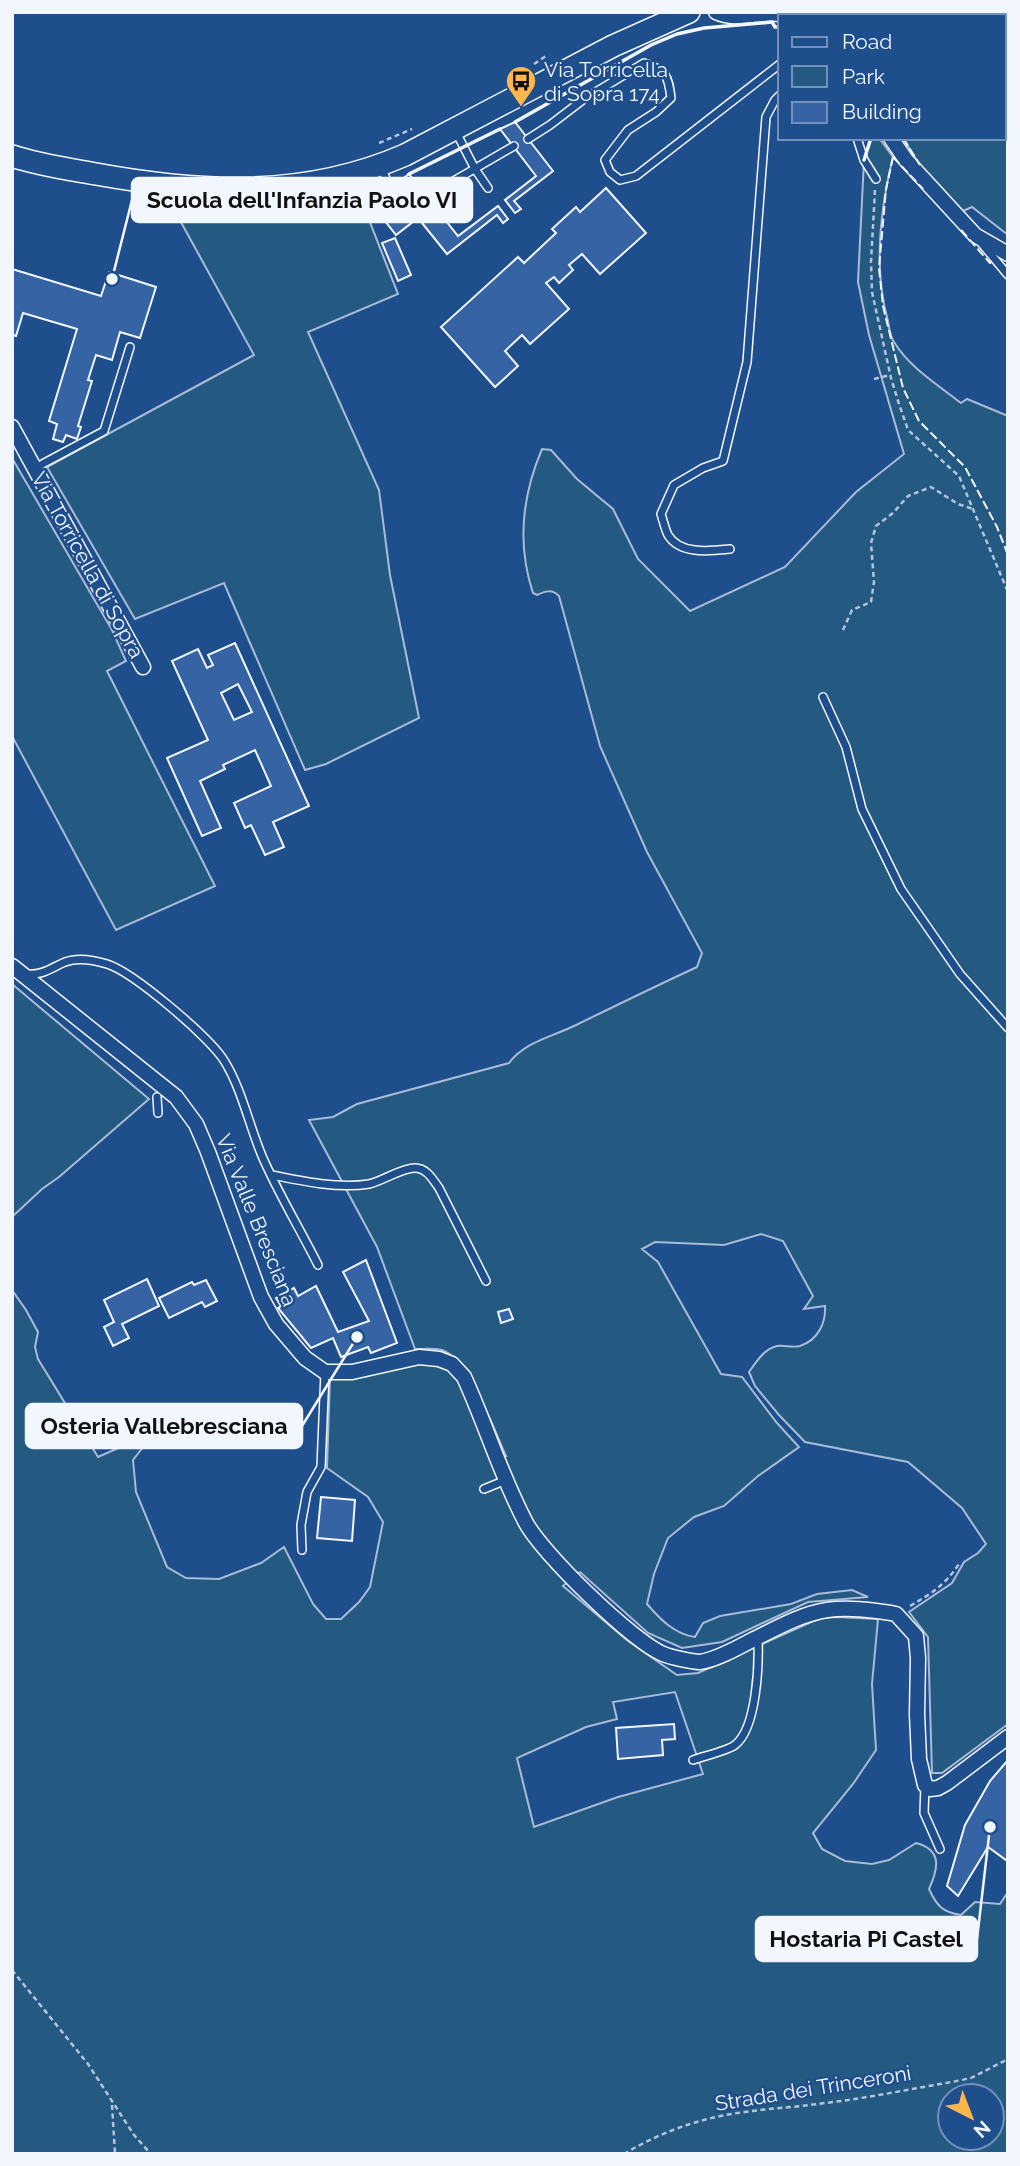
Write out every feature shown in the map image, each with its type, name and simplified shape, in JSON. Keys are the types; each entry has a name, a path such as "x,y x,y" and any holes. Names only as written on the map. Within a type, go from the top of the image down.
{"street":[{"path":"716,12 726,17 783,14"},
{"path":"15,158 155,184 198,188 276,187 349,176 380,166 612,46 682,13"},
{"path":"892,140 906,160 975,235 1008,254"},
{"name":"Via Torricella di Sopra","path":"12,427 143,667"},
{"name":"Via Valle Bresciana","path":"17,970 176,1097 196,1124 208,1152 261,1297 276,1324 305,1358 325,1372"},
{"path":"325,1372 352,1372 419,1357 439,1359 452,1364 464,1377 527,1526 548,1553 585,1590 635,1635 664,1654 699,1662 731,1651 804,1616 828,1610 873,1611 895,1615 916,1636 919,1759 925,1785 930,1789 947,1783 1008,1737"}],"lane":[{"path":"528,139 584,99 644,63 658,68 669,79 671,98 656,112 628,130 605,160 610,172 620,180 636,176 778,66"},
{"path":"730,549 705,551 683,548 669,536 661,514 674,485 703,468 723,461 747,362 766,117 778,97"},
{"path":"455,129 488,188"},
{"path":"858,140 864,160 876,180"},
{"path":"433,193 514,146"},
{"path":"380,166 390,188"},
{"path":"975,235 1008,275"},
{"path":"34,469 104,432 130,347"},
{"path":"823,697 846,747 862,810 901,889 960,974 1008,1028"},
{"path":"17,970 40,975 67,962 81,959 110,964 154,994 201,1034 225,1061 263,1157 318,1265"},
{"path":"157,1097 158,1113"},
{"path":"272,1175 308,1182 369,1184 415,1168 423,1171 431,1176 439,1188 486,1281"},
{"path":"302,1550 301,1525 307,1492 321,1467 325,1372"},
{"path":"484,1489 506,1480"},
{"path":"693,1760 735,1745 748,1729 758,1683 758,1637"},
{"path":"925,1785 924,1813 940,1849"}],"path":[{"path":"876,180 872,292 890,375 908,430 959,476 1008,592"},
{"path":"874,379 890,375"},
{"path":"843,630 852,610 871,602 874,582 871,543 876,526 893,513 908,496 931,487 958,504 974,509"},
{"path":"895,1615 938,1590 959,1564"},
{"path":"12,1970 88,2064 134,2135 151,2154"},
{"name":"Strada dei Trinceroni","path":"624,2154 670,2132 703,2121 742,2112 824,2104 952,2082 982,2073 1008,2059"},
{"path":"112,2102 115,2154"}],"green space":[{"path":"1008,61 1008,235 972,207 961,212 924,172 904,140 1006,140"},
{"path":"870,140 880,140 893,157 882,218 880,260 883,301 893,340 916,368 961,403 967,399 1008,416 1008,1724 942,1773 932,1773 928,1637 909,1612 952,1583 964,1562 986,1544 962,1508 908,1462 805,1442 755,1386 749,1372 761,1356 777,1346 797,1347 812,1340 820,1330 825,1312 825,1306 804,1309 813,1296 783,1241 761,1234 724,1245 655,1242 642,1249 658,1262 721,1374 742,1377 799,1447 758,1476 724,1506 694,1517 668,1538 654,1574 647,1604 674,1629 695,1637 703,1623 720,1616 791,1604 817,1594 852,1590 868,1597 808,1602 722,1642 682,1648 648,1633 580,1572 563,1586 628,1641 677,1675 698,1673 820,1618 878,1619 872,1684 876,1750 853,1784 813,1833 822,1849 845,1861 872,1864 889,1860 916,1843 925,1846 931,1850 936,1861 935,1874 929,1889 941,1907 954,1914 961,1915 975,1902 1000,1904 1008,1892 1008,2154 12,2154 12,1290 38,1332 35,1347 38,1359 98,1457 155,1432 133,1460 136,1492 167,1567 186,1578 219,1579 261,1563 284,1547 313,1604 326,1619 341,1619 370,1587 383,1522 368,1497 327,1468 330,1377 410,1362 443,1364 460,1381 494,1456 506,1456 480,1397 462,1367 442,1350 415,1349 377,1247 309,1120 333,1117 357,1104 509,1063 531,1045 697,967 702,953 647,852 600,746 559,596 551,592 537,595 533,593 524,539 530,485 542,449 551,450 577,479 613,509 638,559 690,611 785,567 856,492 904,454 869,335 858,282 864,160","holes":["675,1692 703,1774 618,1797 534,1827 517,1758 586,1727 617,1719 613,1702"]},
{"path":"357,189 398,294 308,332 379,490 390,575 419,718 326,764 305,770 224,583 135,619 47,467 254,355 171,204 267,206"},
{"path":"12,458 112,630 126,661 107,671 215,886 116,930 12,736"},
{"path":"12,984 149,1099 12,1217"}],"building":[{"path":"515,122 553,171 514,201 521,209 515,213 505,200 536,176 500,129"},
{"path":"409,174 458,236 498,206 508,219 503,223 497,215 447,254 418,218 396,235 371,203"},
{"path":"606,188 646,233 600,274 582,254 569,265 573,270 559,283 554,277 546,283 569,309 530,344 522,335 505,351 518,366 495,387 441,327 518,257 524,263 556,233 552,229 576,207 580,212"},
{"path":"395,238 411,275 398,281 382,243"},
{"path":"12,269 101,296 109,272 156,287 140,338 120,332 112,360 96,355 88,380 92,381 78,426 81,427 77,439 66,435 63,442 53,439 57,424 49,421 77,329 23,313 16,336 12,335"},
{"path":"235,643 309,806 273,822 284,847 265,855 251,825 245,828 234,803 271,786 255,750 223,765 225,769 200,781 221,828 202,836 167,758 208,740 172,661 198,649 207,668 213,665 208,655","holes":["238,684 252,712 234,720 221,693"]},
{"path":"366,1260 397,1343 371,1353 368,1347 341,1357 333,1338 311,1348 278,1308 281,1306 276,1298 294,1288 298,1296 316,1286 338,1332 369,1321 343,1272"},
{"path":"147,1279 159,1306 122,1324 129,1338 113,1346 104,1327 114,1322 104,1300"},
{"path":"206,1280 217,1301 205,1307 202,1302 169,1318 159,1298 192,1282 194,1285"},
{"path":"509,1309 513,1319 501,1323 498,1312"},
{"path":"321,1497 355,1500 352,1541 317,1538"},
{"path":"674,1724 675,1739 662,1740 663,1755 618,1759 616,1728"},
{"path":"1008,1760 1008,1857 1006,1860 988,1847 958,1896 947,1886 965,1825 990,1781"}],"fence":[{"path":"904,140 920,165"},
{"path":"893,157 886,189 879,268 883,306 903,388 919,421 965,467 997,527 1008,555"},
{"path":"893,157 923,189"},
{"path":"961,230 990,263 994,259"}],"wall":[{"path":"807,12 811,14"},
{"path":"515,122 651,45 677,34 704,28 772,22 778,27"},
{"path":"409,174 500,129"},
{"path":"864,160 870,140"},
{"path":"364,206 371,203"}],"place":[{"name":"Via Torricella di Sopra 174","path":"521,108"},
{"name":"Scuola dell'Infanzia Paolo VI","path":"112,279"},
{"name":"Osteria Vallebresciana","path":"357,1337"},
{"name":"Hostaria Pi Castel","path":"990,1827"}]}
